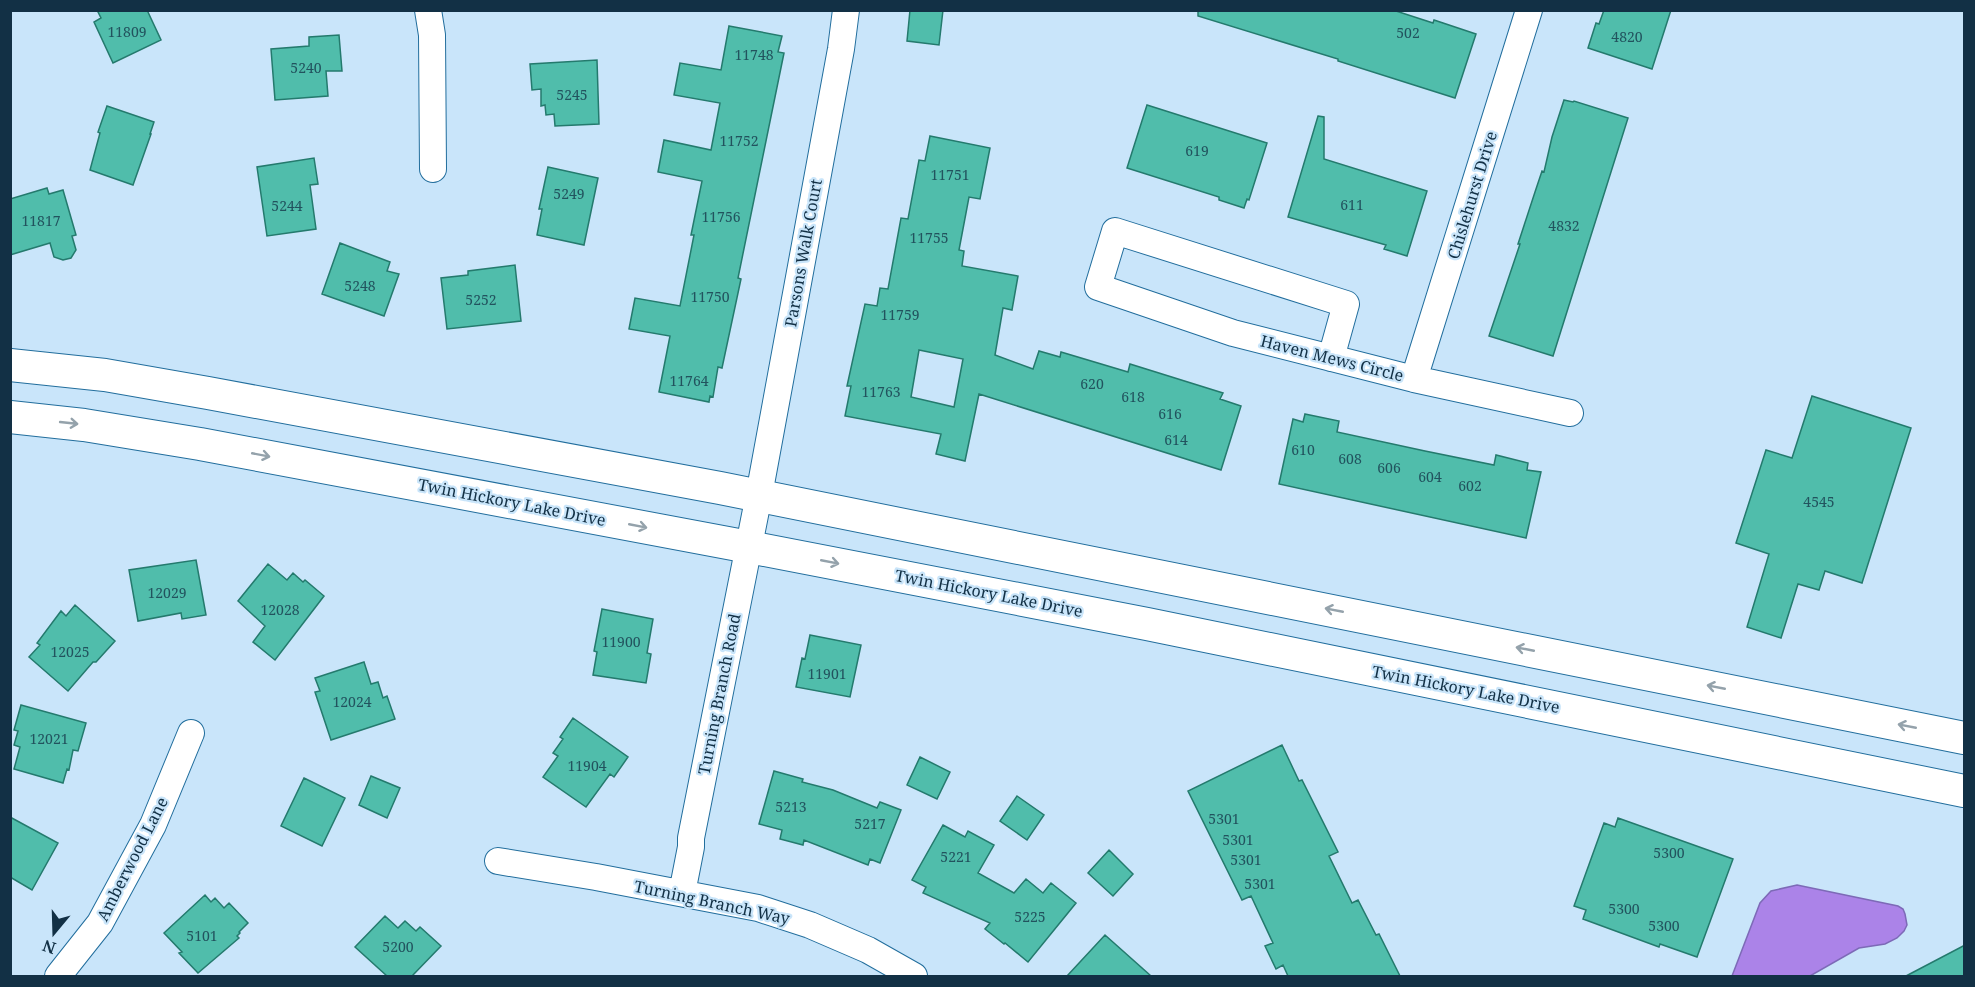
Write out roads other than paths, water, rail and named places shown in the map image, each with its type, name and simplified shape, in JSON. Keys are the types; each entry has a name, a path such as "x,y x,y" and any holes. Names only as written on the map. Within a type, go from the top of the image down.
{"street":[{"path":"428,10 432,35 433,169"},
{"name":"Parsons Walk Court","path":"759,495 841,49 846,10"},
{"name":"Chislehurst Drive","path":"1414,379 1529,10"},
{"name":"Haven Mews Circle","path":"1331,358 1346,304 1115,231 1098,287 1233,333 1331,358 1414,379 1570,413"},
{"path":"10,365 105,375 759,495 1965,738"},
{"name":"Twin Hickory Lake Drive","path":"10,417 84,425 200,444 748,547 1147,624 1965,790"},
{"name":"Turning Branch Road","path":"682,893 691,847 690,838 759,495"},
{"name":"Amberwood Lane","path":"70,972 100,923 153,825 191,733"},
{"name":"Turning Branch Way","path":"498,861 682,893 758,909 810,924 868,950 914,976"}]}
